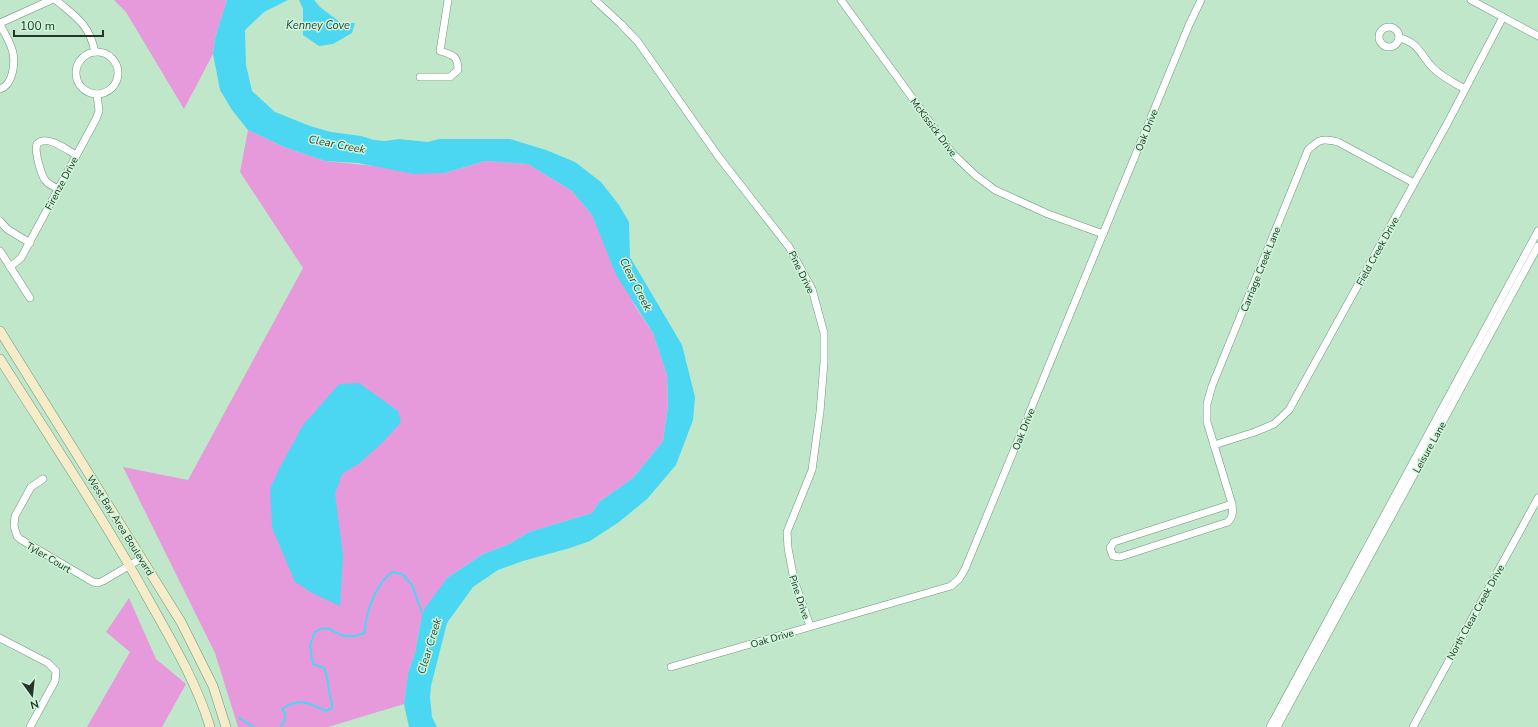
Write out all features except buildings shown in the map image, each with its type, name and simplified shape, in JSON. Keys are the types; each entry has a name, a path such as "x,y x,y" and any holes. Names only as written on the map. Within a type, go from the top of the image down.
{"main road":[{"name":"West Bay Area Boulevard","path":"0,331 181,622 213,686 226,727"},
{"name":"West Bay Area Boulevard","path":"0,359 129,565 173,643 192,681 210,727"}],"street":[{"path":"0,89 3,88 10,80 13,58 11,48 0,23 51,0"},
{"path":"56,0 84,24 90,34 95,52"},
{"path":"420,77 450,77 458,70 458,61 453,55 440,51 448,0"},
{"name":"Pine Drive","path":"595,0 622,24 638,42 718,156 789,247 812,289 824,332 824,362 820,412 812,470 787,532 788,548 794,580 810,626"},
{"name":"McKissick Drive","path":"841,0 953,154 975,175 995,190 1048,214 1103,234"},
{"name":"Oak Drive","path":"671,667 951,586 959,579 965,569 1189,25 1201,0"},
{"path":"1472,0 1538,36"},
{"name":"Field Creek Drive","path":"1214,445 1255,432 1274,424 1289,410 1414,183 1503,17"},
{"path":"1399,38 1408,40 1422,52 1433,68 1442,76 1465,89"},
{"path":"95,52 102,53 113,60 118,72 114,85 104,93 97,94 85,90 77,80 76,74 76,68 83,57 95,52"},
{"name":"Firenze Drive","path":"10,267 21,258 30,243 98,115 99,106 97,94"},
{"path":"58,189 48,183 43,176 36,149 37,144 42,140 52,142 76,155"},
{"name":"Carriage Creek Lane","path":"1232,504 1207,422 1207,404 1212,386 1308,150 1316,142 1329,140 1338,142 1414,183"},
{"path":"0,221 7,229 30,243"},
{"name":"Leisure Lane","path":"1277,727 1374,541 1477,350 1538,231"},
{"name":"Leisure Lane","path":"1477,350 1538,246"},
{"path":"0,251 30,298"},
{"name":"Tyler Court","path":"43,479 31,486 15,516 14,526 17,536 20,539 93,582 98,583 142,558"},
{"name":"North Clear Creek Drive","path":"1413,727 1538,498"},
{"path":"1232,504 1233,513 1228,522 1120,557 1113,556 1112,554 1110,548 1114,542 1232,504"},
{"name":"Leisure Lane","path":"1270,727 1374,541"},
{"path":"0,638 48,663 56,671 55,681 30,727"}],"shaded area":[{"path":"114,0 227,0 215,38 213,54 184,109 126,12"},
{"path":"248,130 284,147 325,161 445,173 485,161 528,164 572,191 592,215 609,254 635,306 653,333 667,375 668,406 663,441 633,478 599,502 592,513 529,532 507,545 483,554 447,578 421,620 415,653 408,673 404,704 328,727 238,727 215,653 123,467 188,480 303,268 240,172"},
{"path":"129,598 156,659 186,684 162,727 87,727 130,652 106,632"}],"water":[{"name":"Clear Creek","path":"227,0 288,0 264,12 245,30 246,65 252,91 275,112 310,126 331,132 361,136 374,140 385,141 399,139 428,142 439,139 510,139 546,150 575,162 601,182 619,205 629,222 630,257 682,345 695,397 693,420 676,465 647,499 619,522 590,541 498,570 473,587 447,623 431,686 430,697 432,717 437,727 409,727 404,704 408,673 415,653 421,620 425,608 447,578 483,554 507,545 529,532 592,513 599,502 633,478 663,441 668,406 667,375 653,333 616,275 592,215 572,191 528,164 485,161 445,173 414,174 358,163 325,161 284,147 248,130 232,110 220,90 213,54 215,38"},
{"name":"Kenney Cove","path":"299,0 314,0 320,7 341,23 355,23 352,33 333,44 319,46 303,35 303,9"},
{"path":"359,383 398,411 401,422 384,441 360,463 342,474 335,494 343,555 340,606 312,593 295,582 272,528 270,489 303,425 339,384"}],"waterway":[{"path":"280,727 284,722 285,713 282,709 288,705 304,702 326,711 332,708 324,668 313,664 310,645 315,632 326,628 348,636 356,636 364,633 372,600 380,584 392,572 402,574 412,585 423,615"},
{"path":"239,718 254,727"}]}
